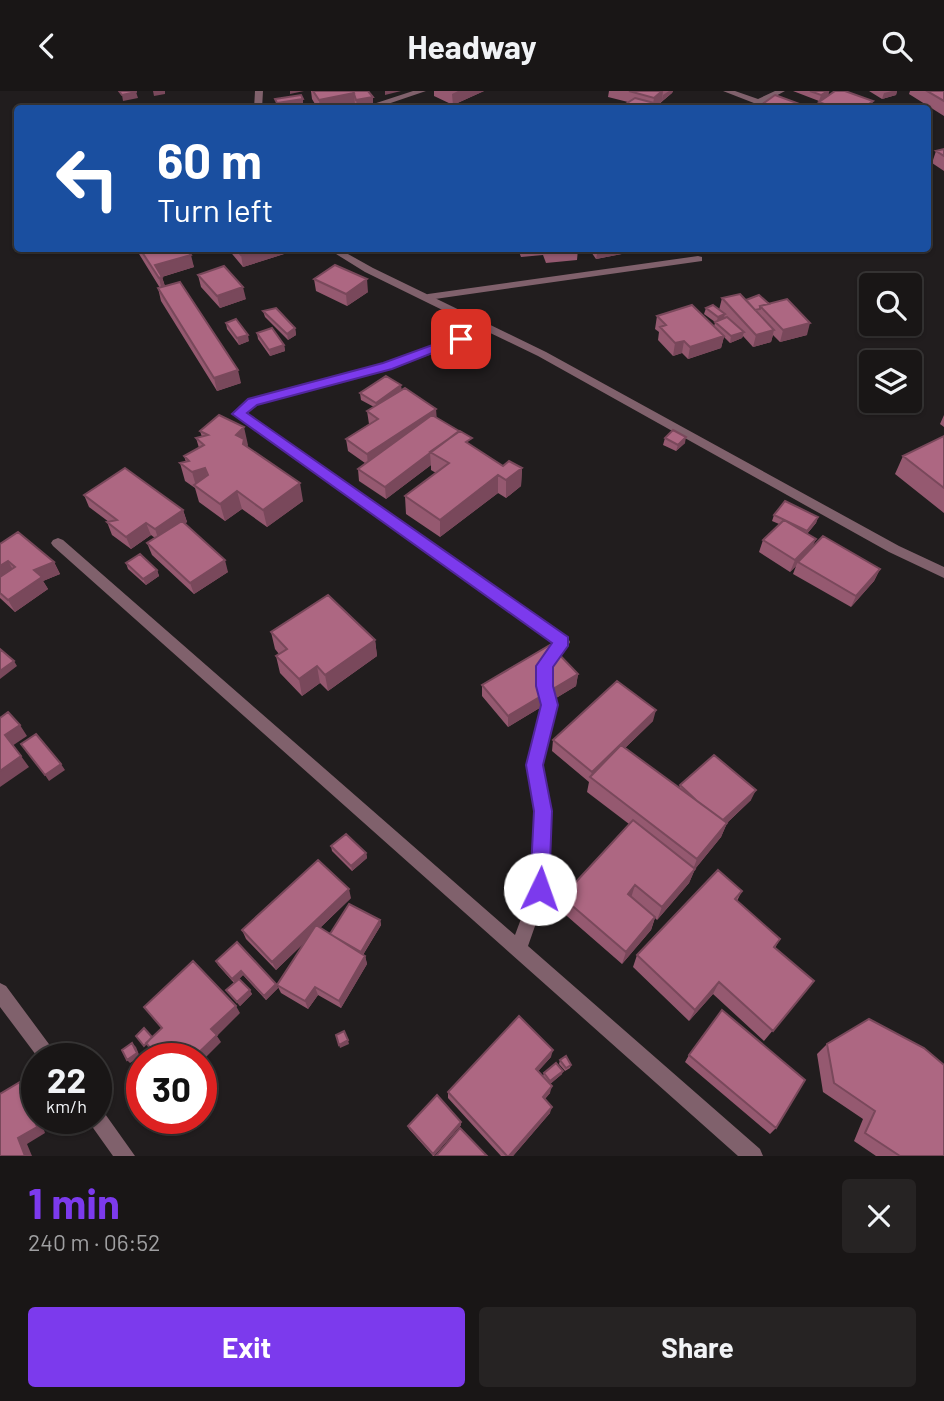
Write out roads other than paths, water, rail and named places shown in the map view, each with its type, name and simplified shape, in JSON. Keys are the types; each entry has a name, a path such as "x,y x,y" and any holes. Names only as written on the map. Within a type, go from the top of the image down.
{"street":[{"path":"375,105 422,91"},
{"path":"727,91 759,102 781,91"},
{"path":"338,252 369,270 542,354 894,549 944,573"},
{"path":"428,297 698,259"},
{"path":"484,326 431,352 252,402 239,414 563,642 544,666 544,686 549,705 534,765 543,811 540,889 519,947"},
{"path":"58,543 753,1156"},
{"path":"0,992 39,1043"},
{"path":"108,1134 125,1156"}]}
